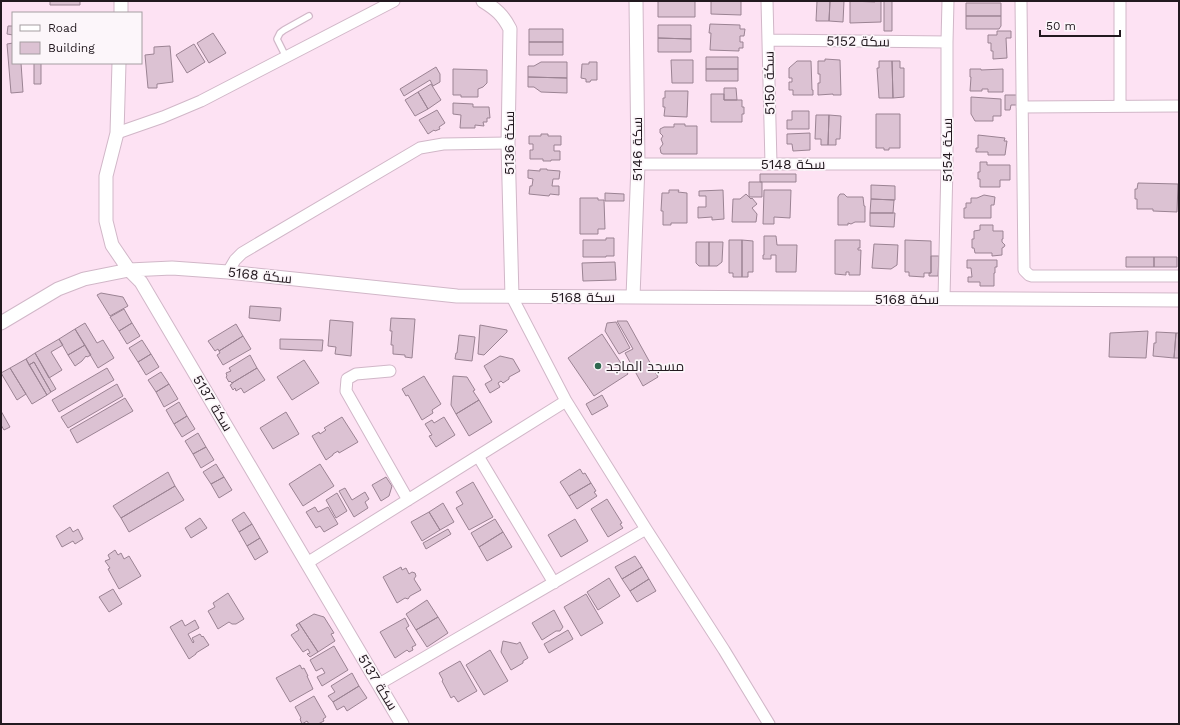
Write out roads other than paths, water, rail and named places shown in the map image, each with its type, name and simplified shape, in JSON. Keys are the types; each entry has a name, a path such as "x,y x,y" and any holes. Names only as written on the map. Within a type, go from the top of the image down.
{"street":[{"path":"121,1 121,12"},
{"path":"117,133 163,117 201,101 394,1"},
{"name":"سكة 5136","path":"483,1 492,6 504,17 510,29 508,143 512,297"},
{"name":"سكة 5146","path":"633,297 638,164 636,1"},
{"name":"سكة 5150","path":"767,1 771,164"},
{"name":"سكة 5154","path":"944,299 948,164 948,1"},
{"path":"1021,1 1024,270 1032,276 1179,276"},
{"path":"1120,1 1120,106"},
{"name":"سكة 5152","path":"768,40 947,42"},
{"name":"سكة 5137","path":"119,64 117,133 106,176 106,221 112,245 129,270 142,282 402,724"},
{"path":"1022,107 1179,106"},
{"path":"228,272 234,260 242,253 420,148 443,144 508,143"},
{"name":"سكة 5148","path":"638,164 948,164"},
{"name":"سكة 5168","path":"1,323 58,289 84,279 129,270 172,268 228,272 457,296 1179,300"},
{"path":"512,297 566,401 646,530 724,650 769,724"},
{"path":"390,371 356,374 347,379 346,391 408,500"},
{"path":"307,563 566,401"},
{"path":"478,456 554,583"},
{"path":"379,684 646,530"}],"lane":[{"path":"286,57 277,39 280,32 309,16"}],"place":[{"name":"مسجد الماجد","path":"598,366"}]}
